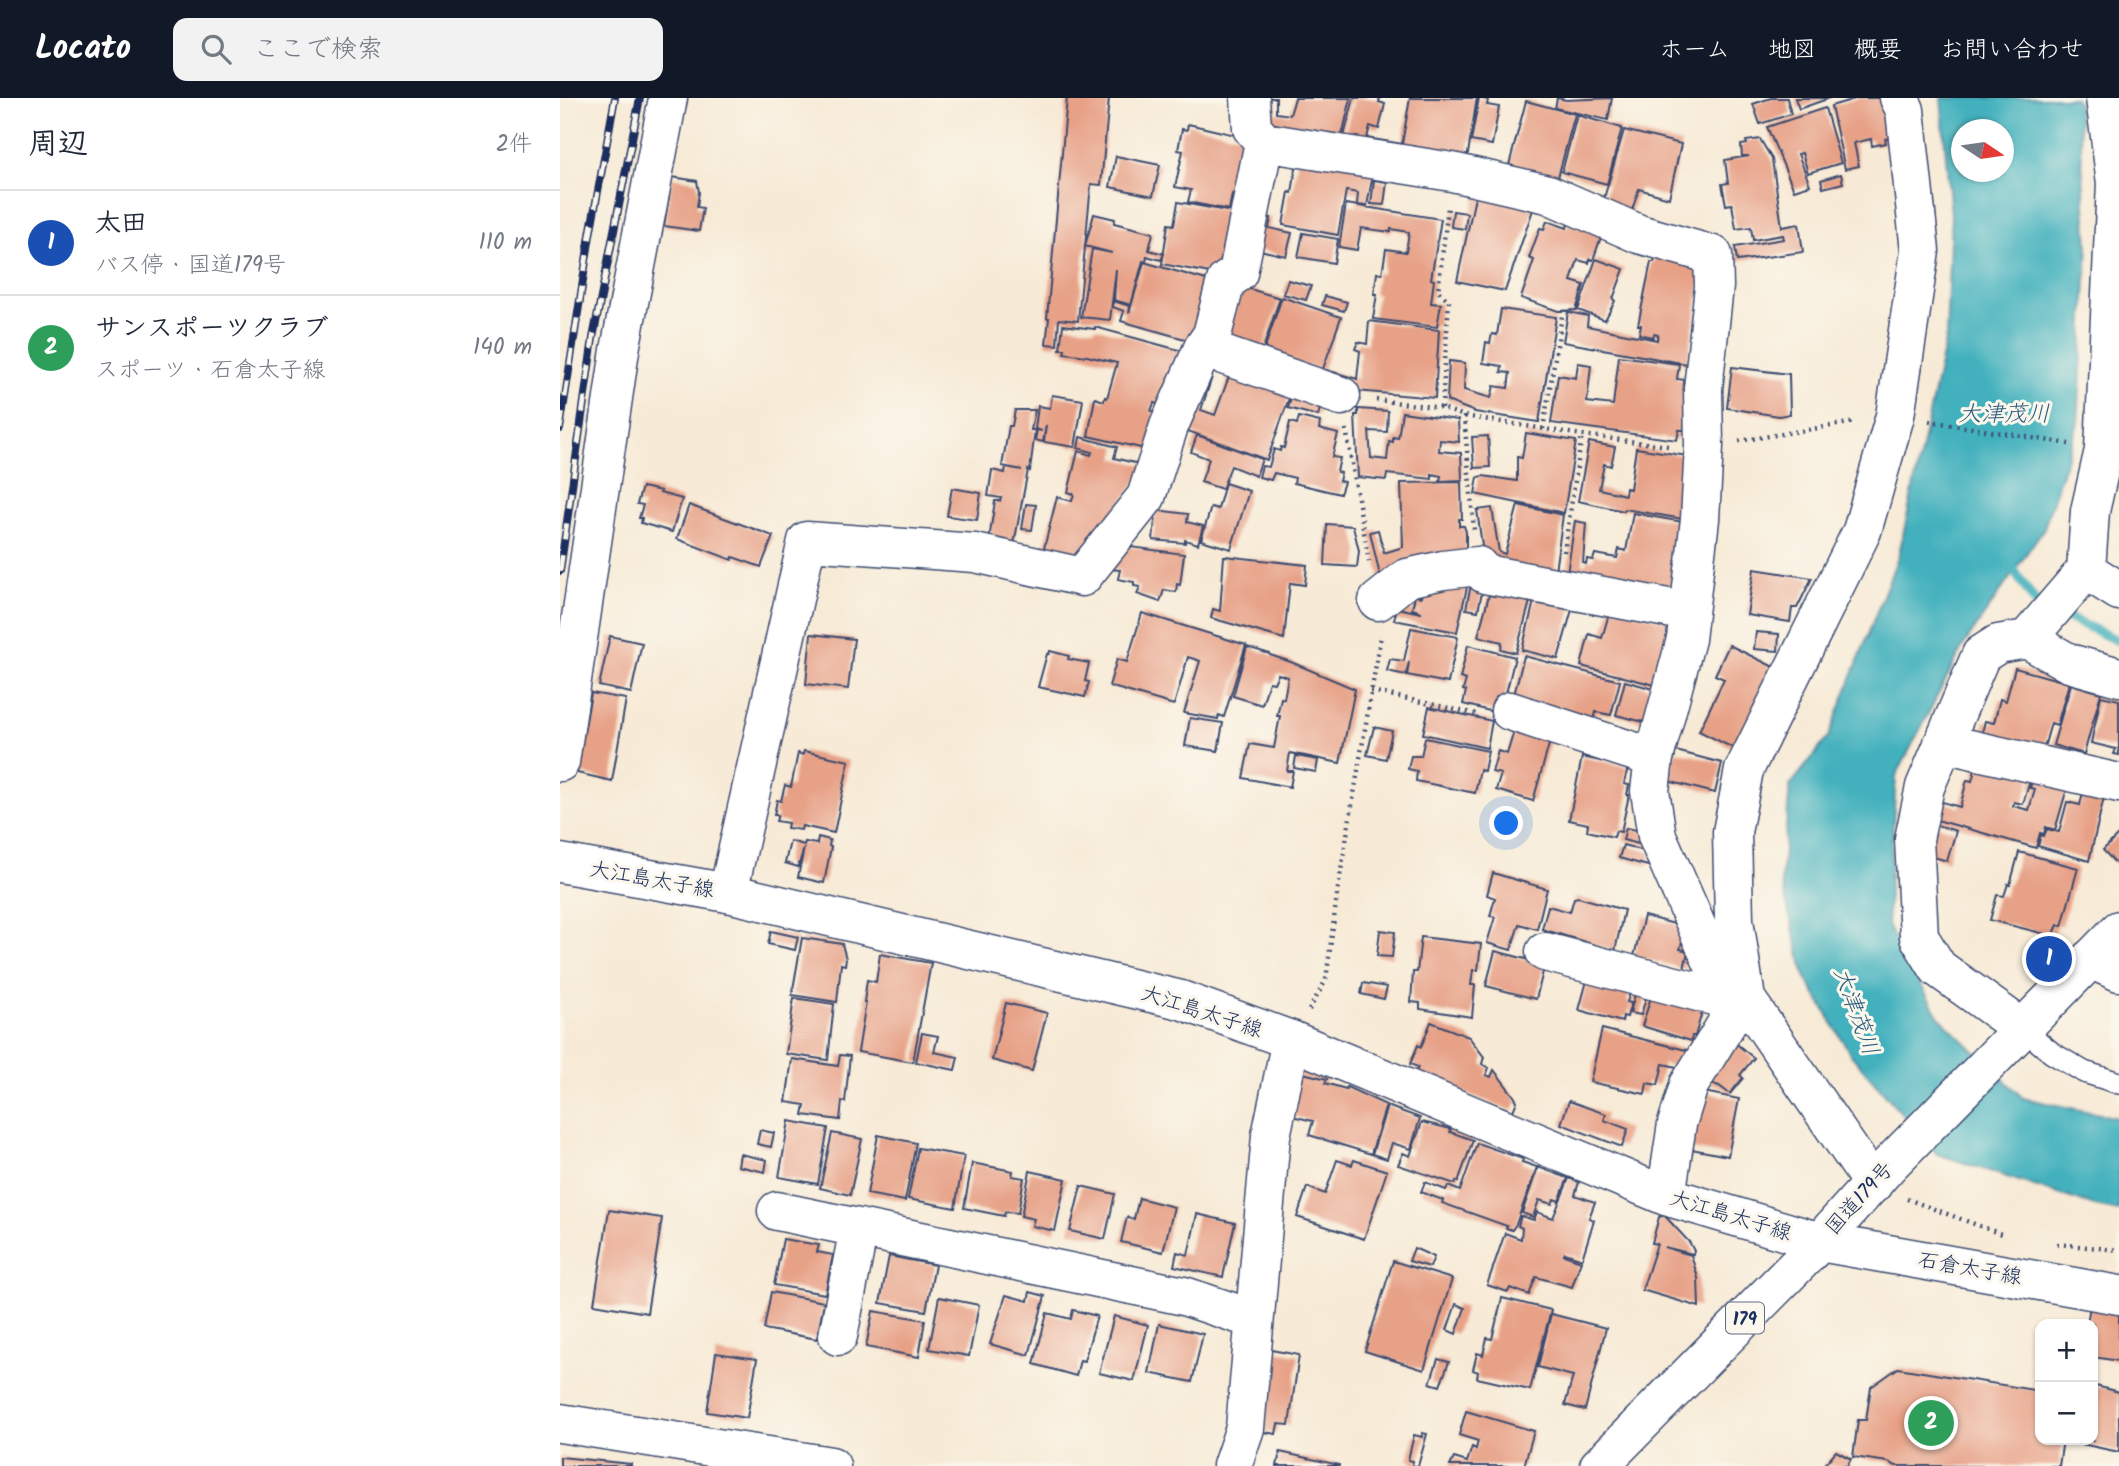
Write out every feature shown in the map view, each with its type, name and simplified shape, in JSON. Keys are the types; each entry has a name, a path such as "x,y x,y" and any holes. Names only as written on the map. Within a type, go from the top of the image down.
{"main road":[{"path":"560,762 620,350 668,98"},
{"path":"1250,98 1252,128 1264,142 1452,172 1548,194 1639,234 1713,256 1714,286 1703,389 1704,446 1700,519 1686,639 1654,758 1650,791 1657,836 1738,1000 1880,1175"},
{"path":"1667,1196 1677,1124 1689,1085 1738,1000 1732,832 1744,770 1862,531 1895,416 1920,251 1905,110 1899,98"},
{"path":"2027,639 2086,570 2090,511 2112,446 2116,183 2105,98"},
{"path":"728,893 807,541 975,553 1082,577 1146,497 1169,426 1203,348 1212,335 1226,281 1238,273 1264,142"},
{"path":"1203,348 1341,396"},
{"path":"1378,601 1408,578 1478,566 1485,574 1689,612"},
{"path":"2086,570 2119,591"},
{"path":"2015,1038 1938,968 1919,937 1913,839 1926,788 1981,655 1998,644 2027,639 2069,663 2119,677"},
{"path":"1510,711 1654,758"},
{"path":"1943,743 2119,783"},
{"name":"大江島太子線","path":"560,863 728,893 1181,1000 1292,1040 1667,1196 1820,1242"},
{"name":"国道179号","path":"1599,1466 1820,1242 1880,1175 2015,1038 2105,966 2119,930"},
{"path":"1545,952 1738,1000"},
{"path":"1232,1466 1245,1428 1271,1136 1292,1040"},
{"path":"777,1211 1184,1296 1253,1319"},
{"path":"838,1336 859,1228"},
{"name":"石倉太子線","path":"1820,1242 2119,1295"},
{"path":"560,1423 831,1466"}],"lane":[{"path":"2015,1038 2052,1053 2084,1072 2119,1083"}],"path":[{"path":"1441,408 1449,301 1438,291 1452,172"},
{"path":"1543,429 1562,316"},
{"path":"1292,1040 1326,980 1338,888 1383,621 1359,508 1341,396 1441,408 1464,416 1543,429 1686,448 1895,416 2112,446"},
{"path":"1464,416 1478,566"},
{"path":"1558,587 1582,435"},
{"path":"1371,691 1507,720 1510,711"},
{"path":"1880,1175 1934,1210 2006,1236"},
{"path":"2056,1244 2119,1250"}],"water":[{"name":"大津茂川","path":"1941,98 2075,98 2078,105 2088,247 2078,423 2044,528 1963,646 1896,776 1887,925 1939,1017 2023,1098 2119,1118 2119,1211 2095,1206 1937,1154 1851,1055 1805,976 1781,881 1790,786 1829,736 1899,554 1946,336 1951,215"}],"building":[{"path":"1067,98 1109,98 1101,185 1091,184 1078,321 1059,319 1057,345 1046,344 1047,318"},
{"path":"1264,98 1276,98 1276,113 1290,115 1295,98 1351,98 1339,148 1268,133"},
{"path":"1354,98 1380,98 1379,102 1385,104 1379,129 1370,126 1367,138 1402,144 1410,98 1477,98 1466,166 1344,136"},
{"path":"1479,98 1488,100 1487,105 1499,107 1492,145 1471,141"},
{"path":"1557,98 1612,98 1608,120 1555,108"},
{"path":"1771,98 1787,98 1791,114 1760,124 1753,104"},
{"path":"1795,98 1830,98 1799,109"},
{"path":"1858,98 1886,98 1894,137 1885,139 1886,143 1872,146 1871,139 1854,143 1859,166 1845,169 1831,106"},
{"path":"1526,101 1575,114 1557,181 1509,165"},
{"path":"1825,108 1841,163 1808,173 1802,153 1798,154 1810,185 1794,190 1767,127"},
{"path":"1577,115 1622,128 1607,184 1562,172"},
{"path":"1188,124 1248,138 1239,196 1232,194 1229,210 1188,202 1191,190 1175,187 1183,151 1178,150 1182,129 1187,130"},
{"path":"1624,130 1681,144 1669,198 1639,189 1631,213 1602,205"},
{"path":"1760,139 1772,159 1782,227 1799,224 1803,252 1737,261 1735,247 1784,239 1783,235 1753,240 1751,227 1736,229 1732,204 1726,205 1722,184 1728,183 1725,160 1749,156 1742,156 1741,145 1747,144 1746,141"},
{"path":"1116,156 1160,165 1153,196 1110,187"},
{"path":"1298,156 1374,169 1367,206 1357,205 1358,193 1346,191 1338,235 1283,225"},
{"path":"1841,174 1843,183 1823,188 1821,180"},
{"path":"672,177 697,181 697,207 703,208 699,231 664,226"},
{"path":"1374,180 1387,182 1384,205 1371,204"},
{"path":"1475,197 1537,198 1505,291 1457,281"},
{"path":"1178,202 1238,213 1226,276 1162,264 1168,224 1174,225"},
{"path":"1346,204 1441,219 1431,279 1434,280 1431,303 1441,304 1437,327 1373,319 1377,273 1382,274 1386,249 1406,252 1409,232 1361,228 1357,250 1339,247"},
{"path":"1453,211 1467,213 1465,229 1451,227"},
{"path":"1094,214 1115,219 1114,223 1153,233 1149,250 1164,254 1161,260 1147,256 1146,262 1143,261 1131,305 1114,300 1116,269 1110,320 1081,317 1092,249 1112,253 1085,246"},
{"path":"1256,214 1271,218 1269,228 1292,233 1286,256 1255,249"},
{"path":"1547,221 1567,228 1568,223 1602,234 1593,260 1590,259 1589,263 1578,260 1571,281 1584,285 1576,310 1558,311 1521,298 1534,260 1529,258 1540,228 1544,229"},
{"path":"1303,233 1338,239 1334,263 1298,257"},
{"path":"1657,250 1704,262 1687,364 1563,342 1568,312 1588,316 1587,326 1657,340 1658,335 1654,334 1653,337 1639,334 1641,325 1638,325 1651,262 1654,262"},
{"path":"1596,259 1624,269 1613,299 1615,301 1605,320 1578,310"},
{"path":"1144,262 1220,284 1192,341 1121,321 1124,311 1113,307 1113,301 1130,306 1129,313"},
{"path":"1288,280 1311,286 1306,300 1283,294"},
{"path":"1243,287 1280,298 1260,358 1224,343"},
{"path":"1325,296 1347,302 1344,311 1322,305"},
{"path":"1282,297 1341,317 1323,369 1261,359"},
{"path":"1501,309 1556,317 1539,422 1475,412 1447,401 1449,361 1465,363 1464,390 1491,398 1494,386 1508,388 1510,373 1501,372 1502,366 1483,363 1486,342 1490,343 1492,334 1497,335"},
{"path":"1369,321 1439,330 1435,398 1356,391 1323,369 1357,379 1360,351 1355,349 1358,342 1367,344"},
{"path":"1063,325 1095,327 1186,352 1168,407 1154,403 1151,411 1164,414 1154,451 1088,436 1095,398 1104,401 1105,397 1107,398 1117,363 1064,353 1065,349 1060,349"},
{"path":"1619,356 1679,364 1677,379 1690,384 1684,430 1679,430 1677,440 1551,423 1558,375 1576,378 1578,363 1591,365 1587,402 1613,405"},
{"path":"1732,367 1789,374 1790,414 1779,416 1727,408"},
{"path":"1232,368 1292,390 1267,460 1177,427 1197,371 1212,377 1201,410 1215,415"},
{"path":"1293,392 1322,401 1318,416 1288,408"},
{"path":"1052,395 1083,400 1075,447 1044,442 1046,425 1043,442 1035,440 1037,430 1042,431 1035,429 1038,406 1050,408"},
{"path":"1358,409 1388,411 1387,432 1369,431 1371,458 1387,460 1389,441 1393,442 1393,437 1398,438 1402,412 1458,420 1459,442 1440,440 1439,451 1461,453 1462,480 1440,481 1441,476 1432,474 1432,479 1387,474 1386,480 1358,477 1355,415 1358,415"},
{"path":"1015,410 1035,410 1031,430 1035,430 1030,471 1028,470 1014,544 989,540 995,501 1000,501 1001,498 988,496 992,470 1005,473 1006,467 1022,470 1002,466 1009,426 1012,426"},
{"path":"1299,417 1320,422 1319,429 1338,434 1332,457 1340,458 1337,472 1341,473 1339,481 1344,482 1340,494 1294,483 1295,478 1274,473 1271,480 1259,477 1262,466 1269,467 1274,449 1280,451 1281,447 1284,448 1290,422 1297,424"},
{"path":"1526,433 1576,441 1564,513 1475,494 1478,477 1517,481 1517,457 1522,458"},
{"path":"1197,435 1262,459 1256,476 1231,466 1222,489 1201,482 1209,459 1191,452"},
{"path":"1488,436 1490,467 1474,468 1472,437"},
{"path":"1080,437 1117,447 1114,458 1147,466 1078,564 1042,556 1057,497 1072,501 1074,494 1068,492 1078,451 1091,455 1092,452 1078,448"},
{"path":"1589,442 1615,447 1611,466 1604,464 1599,489 1625,495 1626,488 1630,489 1636,448 1688,456 1683,519 1578,501"},
{"path":"1461,482 1462,519 1459,519 1459,526 1464,526 1466,532 1466,558 1381,580 1370,532 1378,530 1384,553 1403,547 1401,483"},
{"path":"1225,483 1249,491 1231,549 1201,540 1211,507 1218,509"},
{"path":"642,487 682,499 672,532 641,523 642,518 639,518 643,505 637,504"},
{"path":"952,488 981,493 977,520 947,516"},
{"path":"1026,504 1036,505 1032,530 1022,529"},
{"path":"689,505 773,536 761,567 733,557 732,560 677,539"},
{"path":"1518,505 1563,515 1554,578 1484,560 1477,510 1492,508 1499,552 1505,554"},
{"path":"1156,510 1188,514 1187,522 1203,526 1198,544 1185,540 1185,543 1153,540"},
{"path":"1633,513 1683,522 1675,595 1566,580 1575,521 1586,523 1583,563 1586,564 1587,559 1593,560 1595,554 1617,558 1619,549 1626,551"},
{"path":"1327,524 1353,526 1359,551 1357,567 1325,565"},
{"path":"1123,546 1184,554 1180,585 1177,584 1176,592 1164,590 1160,602 1137,594 1140,587 1134,586 1134,582 1118,579 1120,570 1108,569"},
{"path":"1224,556 1307,565 1305,585 1290,583 1284,639 1211,618 1213,609 1220,611"},
{"path":"1754,569 1812,578 1797,608 1792,608 1790,622 1747,615"},
{"path":"1444,581 1467,587 1457,632 1394,620 1397,608 1421,613 1412,609 1415,596 1421,597 1424,584"},
{"path":"1471,584 1483,587 1478,611 1466,609"},
{"path":"1537,589 1575,599 1558,659 1522,650"},
{"path":"1532,594 1516,653 1501,649 1502,642 1478,636 1489,595"},
{"path":"1611,607 1671,622 1655,685 1581,666 1589,634 1602,638"},
{"path":"1142,613 1246,645 1224,717 1219,715 1218,719 1184,713 1200,661 1188,657 1174,705 1109,686 1117,659 1127,662"},
{"path":"1411,628 1458,637 1448,683 1407,675 1409,662 1406,675 1387,671 1390,659 1404,661"},
{"path":"1756,632 1779,634 1778,651 1754,649"},
{"path":"811,634 854,639 848,689 806,684"},
{"path":"610,636 642,643 631,693 599,686"},
{"path":"1468,645 1515,657 1501,714 1463,704 1466,680 1460,678"},
{"path":"1729,645 1782,671 1743,753 1699,731 1724,679 1715,675"},
{"path":"1247,647 1355,689 1340,763 1290,753 1287,771 1293,771 1290,787 1243,778 1250,744 1274,748 1280,716 1277,716 1281,698 1284,699 1288,677 1278,674 1274,683 1269,682 1262,705 1233,696"},
{"path":"1050,651 1069,656 1068,659 1089,663 1085,681 1089,682 1085,697 1038,687"},
{"path":"1524,656 1620,681 1611,715 1596,712 1594,720 1513,699"},
{"path":"2015,668 2069,683 2057,725 2051,723 2043,751 1980,740 1985,721 1994,723 2000,699 2006,701"},
{"path":"1625,681 1657,690 1648,723 1616,715"},
{"path":"2071,684 2101,693 2084,754 2053,745"},
{"path":"591,693 626,699 612,781 577,773"},
{"path":"2101,696 2119,700 2119,755 2114,754 2116,749 2091,743"},
{"path":"1429,707 1492,721 1487,748 1423,734"},
{"path":"1190,718 1223,723 1218,751 1185,746"},
{"path":"1374,727 1392,731 1386,759 1367,755"},
{"path":"1514,731 1550,741 1533,801 1496,790 1501,774 1492,772 1498,751 1507,754"},
{"path":"1425,738 1488,751 1475,793 1416,781 1417,771 1408,769 1411,756 1421,756"},
{"path":"804,751 849,761 834,833 802,826 801,830 787,828 788,823 776,821 778,815 774,815 777,800 781,801 785,785 791,787 798,753 803,755"},
{"path":"1676,751 1722,763 1715,793 1668,781"},
{"path":"1296,756 1318,760 1316,772 1294,768"},
{"path":"1582,757 1628,767 1624,784 1629,785 1629,795 1621,832 1616,831 1614,837 1587,831 1588,824 1569,820"},
{"path":"1978,759 2032,774 2023,804 2014,802 2013,806 2029,810 2035,789 2030,788 2034,775 2068,785 2055,830 2046,827 2044,834 2040,833 2036,848 1930,818 1935,800 1960,807 1967,780 1972,781"},
{"path":"2083,792 2104,797 2089,861 2038,846 2041,835 2044,836 2047,829 2059,832 2067,802 2080,805"},
{"path":"1927,822 1956,831 1947,861 1918,852"},
{"path":"1626,828 1647,832 1651,847 1623,840"},
{"path":"2119,834 2119,867 2103,850"},
{"path":"818,837 830,840 831,847 824,883 798,877 804,848 798,867 785,863 790,841 804,845 805,842 817,844"},
{"path":"1623,845 1652,853 1648,866 1619,858"},
{"path":"2019,852 2078,868 2062,926 2058,925 2053,936 1990,920 1997,895 2004,896 2008,884 2010,885"},
{"path":"1493,873 1547,889 1537,929 1519,924 1511,950 1487,943 1495,917 1490,916 1495,898 1487,895"},
{"path":"1574,898 1624,910 1615,951 1542,929 1548,906 1570,912"},
{"path":"1644,916 1686,927 1680,949 1688,951 1684,969 1634,956"},
{"path":"1380,930 1395,932 1392,957 1377,956"},
{"path":"771,931 798,937 795,950 768,944"},
{"path":"1421,937 1481,944 1478,970 1473,970 1471,985 1475,985 1472,1017 1420,1009 1420,1003 1411,1002 1413,972 1417,972"},
{"path":"802,938 842,944 846,959 845,965 841,964 837,1002 792,995"},
{"path":"1495,951 1545,964 1536,999 1486,986"},
{"path":"880,954 931,963 913,1062 858,1052 867,980 876,982"},
{"path":"1588,977 1631,990 1627,1002 1631,1003 1627,1017 1623,1016 1622,1022 1579,1010"},
{"path":"1363,983 1387,987 1384,999 1361,994"},
{"path":"1637,987 1648,990 1641,1015 1630,1013"},
{"path":"1652,994 1703,1009 1691,1041 1642,1026"},
{"path":"794,998 834,1004 828,1060 786,1054"},
{"path":"1006,1003 1047,1013 1032,1071 992,1060"},
{"path":"1431,1022 1469,1037 1484,1057 1482,1064 1489,1068 1486,1075 1491,1077 1494,1070 1517,1101 1513,1111 1415,1074 1418,1067 1410,1064 1418,1045 1421,1047"},
{"path":"1602,1029 1690,1051 1686,1069 1663,1064 1658,1085 1647,1083 1645,1094 1590,1082"},
{"path":"922,1033 938,1036 934,1052 958,1057 955,1070 916,1062"},
{"path":"1729,1038 1754,1058 1740,1075 1743,1078 1730,1094 1719,1086 1698,1079"},
{"path":"840,1055 850,1056 845,1102 842,1101 840,1120 803,1115 805,1105 786,1102 792,1059 838,1066"},
{"path":"1299,1072 1327,1079 1325,1083 1346,1089 1347,1087 1386,1105 1371,1154 1309,1135 1313,1121 1288,1115"},
{"path":"1694,1090 1739,1099 1728,1156 1686,1148"},
{"path":"1569,1101 1606,1114 1604,1120 1628,1129 1622,1147 1561,1124"},
{"path":"1387,1106 1420,1118 1411,1149 1392,1143 1387,1159 1372,1154"},
{"path":"789,1121 828,1128 818,1184 779,1177"},
{"path":"1422,1122 1451,1129 1450,1132 1473,1140 1455,1184 1398,1165 1403,1153 1410,1156"},
{"path":"760,1130 774,1133 771,1147 757,1144"},
{"path":"832,1133 862,1139 850,1195 820,1188"},
{"path":"878,1135 916,1143 905,1201 867,1194"},
{"path":"1477,1143 1523,1159 1522,1162 1537,1167 1512,1230 1421,1192 1425,1182 1446,1190 1448,1186 1460,1191"},
{"path":"918,1148 964,1156 955,1208 908,1199"},
{"path":"740,1154 767,1160 765,1172 738,1166"},
{"path":"1337,1160 1352,1165 1354,1160 1387,1171 1364,1239 1297,1217 1307,1187 1325,1194"},
{"path":"972,1163 1013,1171 1012,1176 1024,1178 1018,1213 1005,1212 1004,1216 964,1208"},
{"path":"1538,1167 1568,1178 1559,1201 1554,1199 1552,1204 1539,1200 1533,1217 1522,1213"},
{"path":"1030,1171 1066,1179 1055,1231 1032,1226 1034,1219 1021,1216"},
{"path":"1569,1178 1579,1182 1575,1195 1595,1202 1589,1218 1594,1220 1582,1259 1565,1253 1564,1255 1581,1261 1572,1287 1536,1277 1529,1295 1510,1288 1508,1292 1487,1285 1505,1233 1521,1239 1522,1228 1518,1226 1521,1216 1534,1220 1537,1212 1553,1218"},
{"path":"1081,1186 1115,1194 1105,1239 1070,1231"},
{"path":"1139,1198 1174,1207 1163,1252 1121,1242 1127,1217 1134,1219"},
{"path":"609,1210 662,1218 647,1313 594,1304"},
{"path":"1197,1214 1235,1223 1223,1277 1174,1266 1177,1252 1188,1255"},
{"path":"1664,1215 1694,1251 1693,1254 1664,1247 1691,1255 1698,1278 1699,1307 1642,1290 1657,1244 1652,1243 1659,1217"},
{"path":"783,1239 819,1245 817,1252 833,1255 825,1294 774,1285"},
{"path":"1414,1248 1434,1257 1430,1267 1409,1261"},
{"path":"889,1256 935,1265 926,1311 880,1303"},
{"path":"1393,1261 1452,1279 1424,1370 1365,1351"},
{"path":"771,1292 824,1302 817,1339 764,1329"},
{"path":"1030,1292 1045,1296 1029,1355 990,1344 1006,1295 1028,1301"},
{"path":"939,1297 979,1305 969,1356 929,1349"},
{"path":"1502,1298 1551,1310 1530,1390 1477,1378 1478,1372 1473,1370 1477,1353 1483,1355 1487,1338 1492,1339"},
{"path":"1456,1304 1465,1308 1456,1334 1447,1330"},
{"path":"2090,1306 2119,1309 2119,1361 2098,1358 2098,1319 2088,1319"},
{"path":"1073,1310 1097,1316 1084,1361 1080,1360 1076,1376 1034,1364 1047,1313 1071,1319"},
{"path":"873,1311 925,1320 919,1357 866,1347"},
{"path":"1551,1314 1606,1328 1585,1410 1565,1405 1573,1376 1538,1367"},
{"path":"1114,1316 1148,1325 1134,1381 1099,1373"},
{"path":"1159,1324 1203,1334 1192,1382 1149,1373"},
{"path":"1271,1350 1299,1355 1289,1425 1278,1424 1276,1434 1259,1431"},
{"path":"716,1353 757,1359 747,1418 707,1412"},
{"path":"1438,1359 1449,1362 1440,1386 1430,1383"},
{"path":"1898,1368 2035,1390 2035,1445 2062,1445 2059,1466 1896,1466 1888,1462 1853,1457 1858,1420 1866,1420 1871,1387"},
{"path":"2098,1387 2119,1392 2119,1452 2086,1445 2098,1445"},
{"path":"1466,1411 1534,1431 1524,1466 1450,1466 1454,1458 1467,1462 1472,1447 1476,1449 1478,1441 1459,1435"},
{"path":"1422,1433 1427,1434 1418,1466 1412,1466 1413,1461 1408,1460 1414,1435 1422,1437"},
{"path":"1836,1451 1851,1459 1847,1466 1823,1466"},
{"path":"1280,1452 1339,1465 1339,1466 1277,1466"},
{"path":"560,1457 631,1464 631,1466 560,1466"}],"waterway":[{"path":"2006,559 2036,603 2119,641"}],"railway":[{"path":"560,429 590,235 615,98"},
{"path":"560,571 593,338 640,98"}],"place":[{"name":"太田","path":"2049,959"},
{"name":"サンスポーツクラブ","path":"1931,1423"}]}
